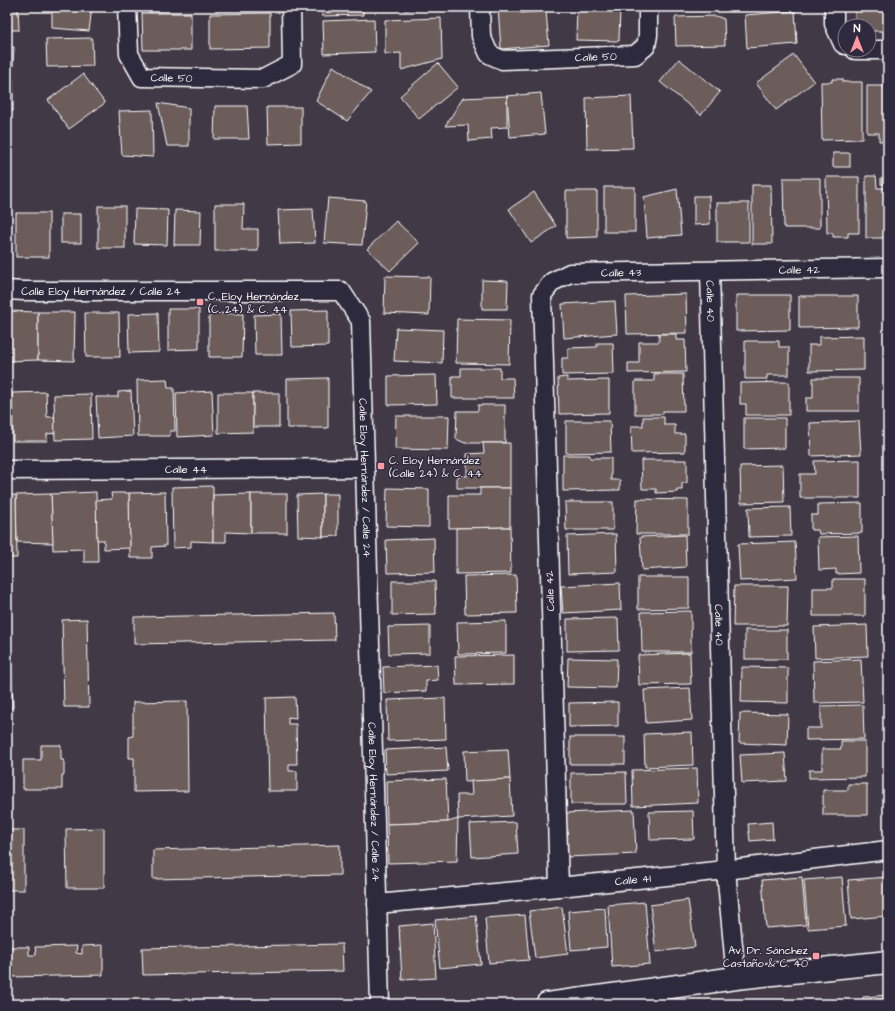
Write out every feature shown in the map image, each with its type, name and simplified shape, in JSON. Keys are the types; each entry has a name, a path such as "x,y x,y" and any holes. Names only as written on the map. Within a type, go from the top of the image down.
{"street":[{"name":"Calle 50","path":"127,7 129,54 142,77 263,80 292,64 291,7"},
{"name":"Calle 50","path":"480,7 481,36 489,54 502,60 635,55 646,46 648,35 648,7"},
{"path":"834,7 834,24 837,31"},
{"path":"877,49 888,50"},
{"name":"Calle 42","path":"710,272 888,268"},
{"name":"Calle 43","path":"542,295 552,282 570,273 710,272"},
{"name":"Calle 40","path":"710,272 726,870 736,978"},
{"name":"Calle Eloy Hernández / Calle 24","path":"7,290 341,291 361,322 380,1004"},
{"name":"Calle 42","path":"542,295 559,887"},
{"name":"Calle 44","path":"7,470 365,468"},
{"name":"Calle 41","path":"377,904 726,870 888,850"},
{"path":"547,1004 736,978 888,962"}],"building":[{"path":"7,7 18,7 19,30 7,30"},
{"path":"52,7 92,7 89,31 52,28"},
{"path":"322,7 363,7 363,15 322,16"},
{"path":"404,7 442,7 442,8 404,10"},
{"path":"498,7 521,7 521,13 546,11 549,45 501,49"},
{"path":"577,7 620,7 619,41 576,40"},
{"path":"855,7 888,7 888,31 877,31 877,18 855,18"},
{"path":"795,11 797,44 747,48 745,15"},
{"path":"142,13 191,13 191,50 143,50"},
{"path":"270,13 270,48 210,49 210,14"},
{"path":"716,16 724,19 725,45 676,46 675,17"},
{"path":"441,18 442,59 401,70 401,53 385,54 385,20"},
{"path":"374,19 375,52 324,54 323,21"},
{"path":"92,38 93,66 47,67 46,39"},
{"path":"7,47 14,47 13,66 7,66"},
{"path":"794,55 814,82 776,110 756,83"},
{"path":"679,59 720,92 701,115 660,82"},
{"path":"438,63 458,87 419,119 400,96"},
{"path":"333,66 371,92 347,121 316,101"},
{"path":"83,74 105,103 69,129 48,100"},
{"path":"7,78 13,78 13,111 7,111"},
{"path":"832,79 843,79 843,82 862,82 862,139 822,140 821,82 832,82"},
{"path":"867,86 888,86 888,141 879,141 879,133 867,133"},
{"path":"541,93 545,134 510,137 507,96"},
{"path":"507,96 507,127 491,128 492,139 469,141 468,125 445,126 463,98"},
{"path":"631,96 633,148 587,149 586,98"},
{"path":"158,103 189,108 189,146 167,146"},
{"path":"215,106 247,106 249,139 214,139"},
{"path":"267,107 301,107 301,143 268,144"},
{"path":"152,110 153,157 122,155 119,111"},
{"path":"833,153 850,153 850,167 833,167"},
{"path":"866,176 876,176 877,188 888,188 888,238 866,238"},
{"path":"826,177 859,177 859,233 848,233 848,237 833,237 833,233 827,233"},
{"path":"783,178 820,178 820,228 784,228"},
{"path":"881,178 888,178 888,184 881,184"},
{"path":"752,185 771,185 772,244 752,244"},
{"path":"604,187 635,187 635,232 604,232"},
{"path":"677,189 681,235 647,238 644,197"},
{"path":"566,191 597,191 597,237 566,238"},
{"path":"534,192 556,226 531,243 509,209"},
{"path":"694,196 709,196 710,224 694,225"},
{"path":"328,198 366,201 362,245 324,243"},
{"path":"717,203 749,203 749,242 717,242"},
{"path":"215,204 244,204 243,229 258,229 258,251 215,251"},
{"path":"98,206 125,206 125,248 98,248"},
{"path":"135,209 168,210 167,245 134,244"},
{"path":"313,209 315,243 280,244 278,210"},
{"path":"175,210 201,211 200,245 174,245"},
{"path":"16,213 49,213 49,257 16,257"},
{"path":"61,214 81,214 81,243 61,243"},
{"path":"396,221 419,243 390,271 367,249"},
{"path":"385,276 430,277 429,315 384,313"},
{"path":"482,280 508,281 507,309 482,309"},
{"path":"686,294 687,333 627,334 626,296"},
{"path":"736,295 790,295 790,330 736,331"},
{"path":"799,296 858,296 858,327 799,328"},
{"path":"615,301 617,334 564,338 562,304"},
{"path":"168,309 199,309 199,349 168,350"},
{"path":"328,310 328,346 292,347 291,311"},
{"path":"7,311 38,312 38,360 7,361"},
{"path":"38,312 75,312 74,361 38,360"},
{"path":"85,313 119,313 120,357 86,357"},
{"path":"158,313 159,352 129,353 128,314"},
{"path":"209,313 243,314 242,357 209,357"},
{"path":"281,314 282,355 255,355 254,315"},
{"path":"457,319 510,320 509,364 456,363"},
{"path":"396,328 443,330 442,363 394,361"},
{"path":"659,334 676,334 676,340 685,340 686,372 628,373 628,363 639,363 639,342 659,342"},
{"path":"864,336 864,370 809,371 809,345 819,345 819,337"},
{"path":"745,341 779,341 779,347 789,347 789,375 767,375 767,379 745,379"},
{"path":"597,343 613,343 614,374 562,375 562,358 568,358 568,348 597,347"},
{"path":"461,368 500,368 500,378 513,378 514,398 452,398 452,376 461,376"},
{"path":"654,374 683,374 684,411 663,411 663,414 635,414 635,381 654,381"},
{"path":"436,375 437,404 388,405 388,376"},
{"path":"567,377 567,381 609,380 609,413 559,414 558,378"},
{"path":"328,378 328,428 287,428 287,379"},
{"path":"813,378 859,378 859,411 806,411 806,398 813,398"},
{"path":"167,379 168,388 174,388 175,431 170,431 170,436 138,436 137,380"},
{"path":"789,382 789,415 746,415 746,404 740,404 740,383"},
{"path":"131,391 133,436 98,438 96,397 118,397 118,392"},
{"path":"212,391 214,435 177,437 176,393"},
{"path":"46,392 47,417 55,417 55,433 47,434 47,441 13,441 12,393"},
{"path":"218,393 253,393 253,432 218,433"},
{"path":"253,393 279,393 279,427 253,427"},
{"path":"91,394 92,439 55,440 54,395"},
{"path":"478,405 505,405 505,443 465,443 456,439 457,411 478,411"},
{"path":"396,416 449,416 448,450 395,449"},
{"path":"643,417 664,417 664,425 675,425 675,434 685,434 685,452 632,453 631,426 643,426"},
{"path":"744,418 785,418 785,448 744,449"},
{"path":"566,421 610,421 611,452 566,453"},
{"path":"859,421 861,454 811,456 810,423"},
{"path":"483,443 510,443 510,488 457,488 457,476 467,476 467,454 484,453"},
{"path":"563,455 590,455 590,458 611,458 611,480 620,480 620,490 563,491"},
{"path":"641,460 687,460 687,483 682,483 682,490 677,490 677,492 656,493 656,489 642,489"},
{"path":"860,460 860,498 800,498 800,474 815,474 814,461"},
{"path":"783,465 784,502 741,503 740,466"},
{"path":"213,486 213,542 191,541 191,547 173,548 172,487"},
{"path":"387,488 429,489 429,527 386,526"},
{"path":"480,488 510,488 510,527 449,528 449,495 480,495"},
{"path":"96,492 98,562 84,562 84,549 53,550 51,494"},
{"path":"165,492 166,546 152,547 152,558 130,558 129,493"},
{"path":"111,493 129,493 130,548 104,549 104,540 97,540 96,500 112,499"},
{"path":"51,494 53,543 17,542 16,495"},
{"path":"251,494 251,533 226,532 226,542 213,542 213,495"},
{"path":"251,494 287,494 287,533 251,533"},
{"path":"323,494 323,537 298,536 297,495"},
{"path":"323,494 338,494 338,536 323,537"},
{"path":"7,495 16,495 17,558 7,558"},
{"path":"637,499 688,500 688,534 636,534"},
{"path":"565,502 613,502 613,530 566,530"},
{"path":"862,503 862,533 819,534 818,530 811,530 811,515 818,515 818,504"},
{"path":"790,507 791,536 749,537 748,508"},
{"path":"510,527 511,573 456,574 456,528"},
{"path":"616,534 617,572 568,574 567,536"},
{"path":"685,535 686,567 642,570 640,537"},
{"path":"858,536 859,573 836,574 836,569 819,570 818,537"},
{"path":"434,538 435,572 387,573 386,540"},
{"path":"795,542 797,578 740,581 738,544"},
{"path":"516,575 517,613 465,614 464,576"},
{"path":"638,577 689,577 689,608 638,609"},
{"path":"833,579 865,579 865,616 813,616 813,588 833,588"},
{"path":"392,581 435,581 436,614 392,615"},
{"path":"620,583 621,610 563,613 561,586"},
{"path":"734,586 788,586 787,626 733,626"},
{"path":"691,611 691,652 642,652 641,612"},
{"path":"334,613 335,640 134,644 134,617"},
{"path":"618,618 619,650 567,651 567,619"},
{"path":"87,619 89,707 64,707 62,620"},
{"path":"7,621 10,621 13,708 7,708"},
{"path":"506,621 506,653 458,654 457,622"},
{"path":"867,625 868,656 815,658 814,627"},
{"path":"430,626 430,653 389,654 388,627"},
{"path":"745,630 787,630 787,659 745,659"},
{"path":"690,653 691,684 639,685 638,655"},
{"path":"514,655 514,684 456,685 455,656"},
{"path":"568,658 617,659 616,688 567,687"},
{"path":"861,659 863,702 814,703 813,661"},
{"path":"437,665 438,680 426,681 426,691 384,693 383,667"},
{"path":"742,667 788,668 788,703 741,702"},
{"path":"690,688 692,720 646,723 644,690"},
{"path":"295,697 296,718 288,717 288,724 296,724 297,764 289,764 289,771 297,771 297,791 268,791 266,698"},
{"path":"445,698 446,739 388,741 387,700"},
{"path":"187,701 188,791 134,792 134,758 129,758 129,737 133,736 133,702"},
{"path":"618,702 618,726 569,727 569,703"},
{"path":"863,705 864,739 806,740 806,728 821,728 821,706"},
{"path":"740,713 788,714 787,745 739,743"},
{"path":"692,732 693,765 645,767 644,734"},
{"path":"570,737 625,737 625,764 570,764"},
{"path":"841,741 865,741 865,777 809,778 809,770 822,770 822,749 841,749"},
{"path":"41,745 61,745 61,760 64,760 62,789 23,789 23,760 41,760"},
{"path":"446,747 448,771 386,774 385,750"},
{"path":"508,749 510,779 465,782 464,751"},
{"path":"785,753 787,781 742,783 740,755"},
{"path":"697,768 698,803 633,806 632,770"},
{"path":"626,772 627,804 571,804 571,773"},
{"path":"446,779 448,822 387,824 386,781"},
{"path":"510,779 512,816 458,819 457,795 472,795 471,781"},
{"path":"848,784 867,784 867,815 823,815 823,790 848,790"},
{"path":"634,810 636,854 567,857 565,813"},
{"path":"693,811 694,839 650,840 649,812"},
{"path":"458,819 457,861 388,863 387,824 448,822"},
{"path":"516,822 518,854 472,857 470,824"},
{"path":"772,822 773,839 750,841 748,824"},
{"path":"104,828 104,888 67,888 66,829"},
{"path":"7,830 24,830 24,890 7,890"},
{"path":"340,845 340,875 153,879 153,850"},
{"path":"802,877 806,925 766,928 762,880"},
{"path":"842,877 846,926 808,929 804,880"},
{"path":"888,877 888,916 851,919 848,880"},
{"path":"688,900 695,947 656,952 650,905"},
{"path":"645,902 650,964 612,967 608,905"},
{"path":"562,907 568,954 535,958 529,911"},
{"path":"605,908 607,947 571,950 568,911"},
{"path":"525,915 529,960 489,963 485,918"},
{"path":"476,916 481,964 440,968 435,920"},
{"path":"433,923 436,978 402,980 399,926"},
{"path":"342,944 343,971 143,975 142,948"},
{"path":"103,945 103,975 10,977 9,947 29,947 29,955 36,955 35,947 77,946 76,953 82,954 82,946"},
{"path":"888,995 888,1004 863,1004 863,997"}],"place":[{"name":"C. Eloy Hernández (C. 24) & C. 44","path":"200,302"},
{"name":"C. Eloy Hernández (Calle 24) & C. 44","path":"381,466"},
{"name":"Av. Dr. Sánchez Castaño & C. 40","path":"816,956"}]}
